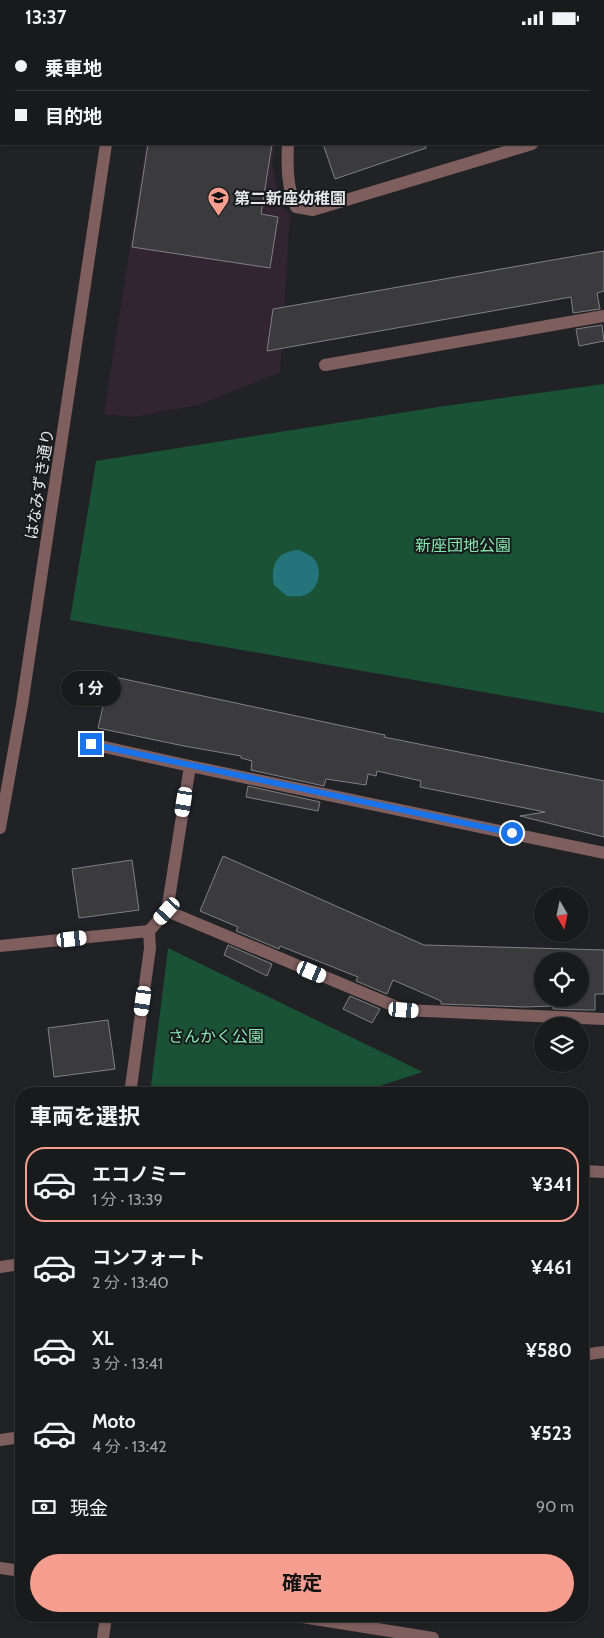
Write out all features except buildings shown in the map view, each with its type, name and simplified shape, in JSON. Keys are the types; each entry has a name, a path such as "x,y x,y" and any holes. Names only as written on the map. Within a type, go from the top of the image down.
{"street":[{"name":"はなみずき通り","path":"0,828 22,705 106,145"},
{"path":"288,145 287,164 291,195 296,207 313,210 529,145"},
{"path":"325,365 604,316"},
{"path":"91,744 604,853"},
{"path":"0,946 149,931 167,911 190,766"},
{"path":"167,911 404,1010 604,1019"},
{"path":"131,1087 150,948 149,931"},
{"path":"589,1171 604,1172"},
{"path":"0,1267 15,1265"},
{"path":"589,1354 604,1351"},
{"path":"0,1440 15,1438"},
{"path":"0,1568 15,1570"},
{"path":"103,1638 105,1622"},
{"path":"333,1622 433,1638"}],"shaded area":[{"path":"146,145 275,145 272,164 279,198 284,209 290,215 280,372 198,405 133,417 104,414"}],"green space":[{"name":"新座団地公園","path":"604,384 604,713 70,620 96,461 438,407"},
{"name":"さんかく公園","path":"168,948 423,1072 376,1087 151,1087"}],"water":[{"path":"299,550 308,554 316,563 319,574 318,580 308,594 287,596 274,585 273,571 277,560 281,556"}],"place":[{"name":"第二新座幼稚園","path":"218,217"}],"route":[{"path":"91,744 512,833"}]}
